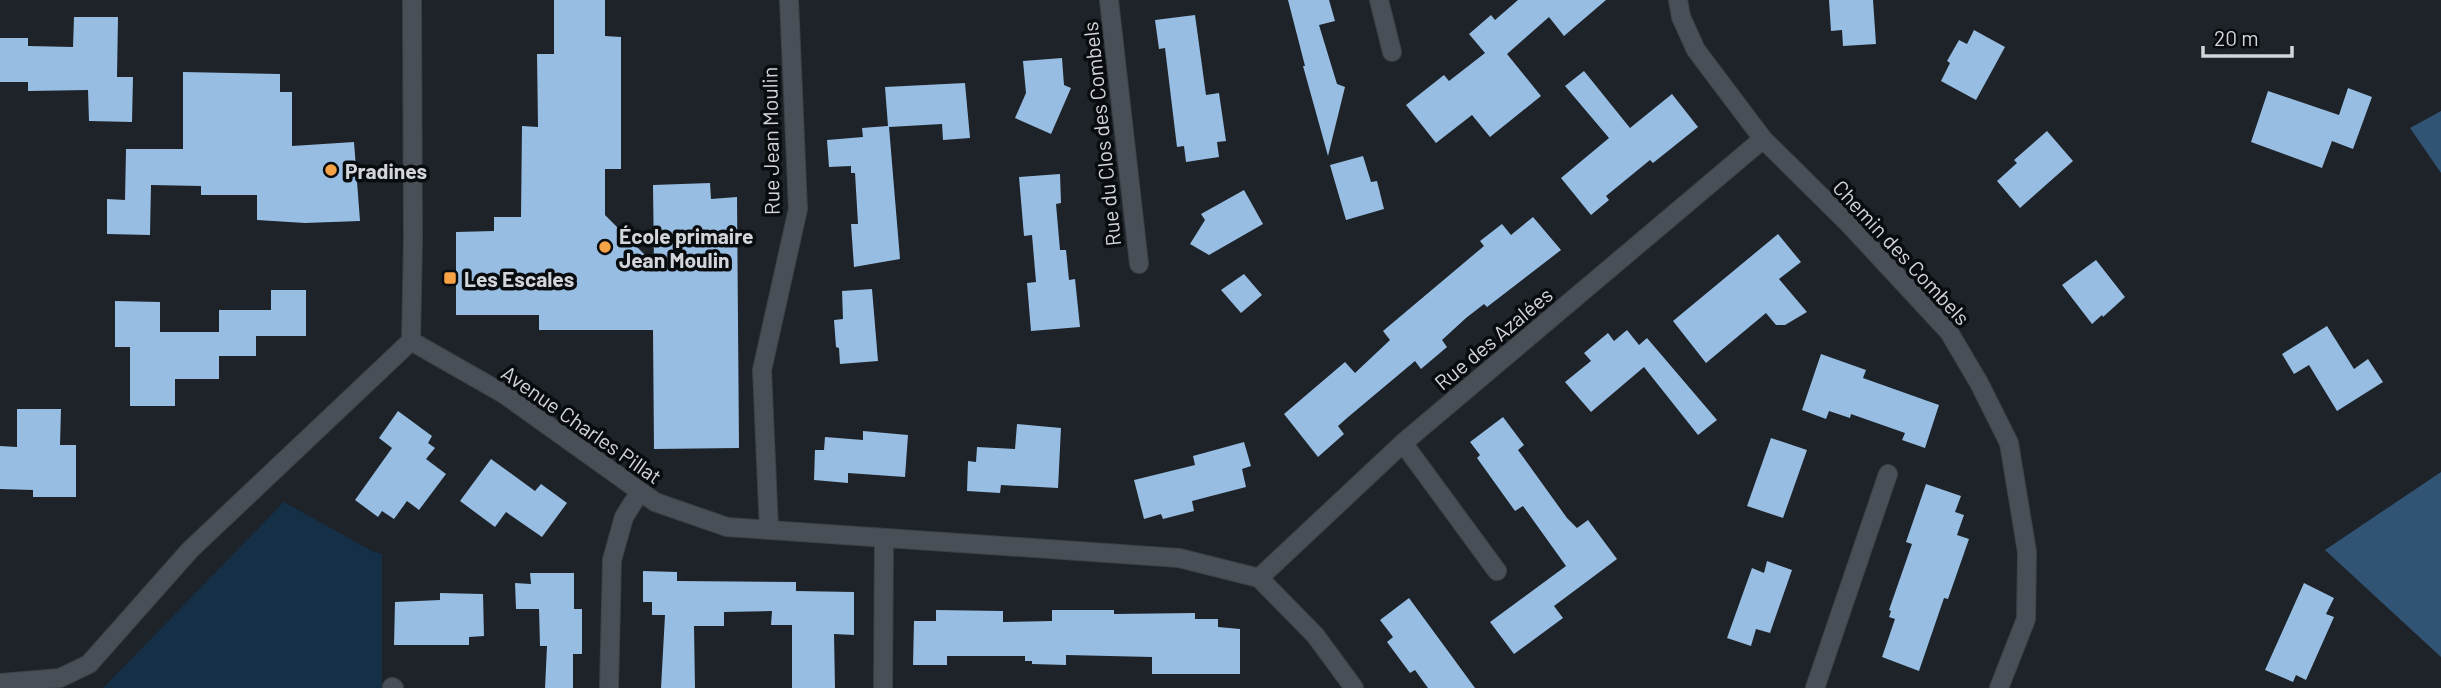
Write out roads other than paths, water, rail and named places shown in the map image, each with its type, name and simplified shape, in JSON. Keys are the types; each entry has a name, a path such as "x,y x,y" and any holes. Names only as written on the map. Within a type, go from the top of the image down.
{"street":[{"path":"0,683 62,683 89,664 190,550 411,341 414,240 412,0"},
{"name":"Rue Jean Moulin","path":"769,530 762,370 797,209 789,0"},
{"name":"Rue du Clos des Combels","path":"1109,0 1139,264"},
{"path":"1379,0 1392,51"},
{"name":"Chemin des Combels","path":"1678,0 1681,17 1696,50 1763,139 1848,223 1949,332 1979,383 2008,443 2027,552 2026,620 1999,688"},
{"name":"Rue des Azalées","path":"1259,578 1403,443 1763,139"},
{"name":"Avenue Charles Pillat","path":"411,341 504,394 639,493 655,502 727,527 1179,558 1259,578"},
{"path":"1403,443 1497,571"},
{"path":"1815,688 1888,474"},
{"path":"608,688 612,560 624,517 639,493"},
{"path":"883,688 884,538"},
{"path":"1259,578 1315,635 1354,688"}],"place":[{"name":"Pradines","path":"331,170"},
{"name":"École primaire Jean Moulin","path":"605,247"},
{"name":"Les Escales","path":"450,278"}]}
